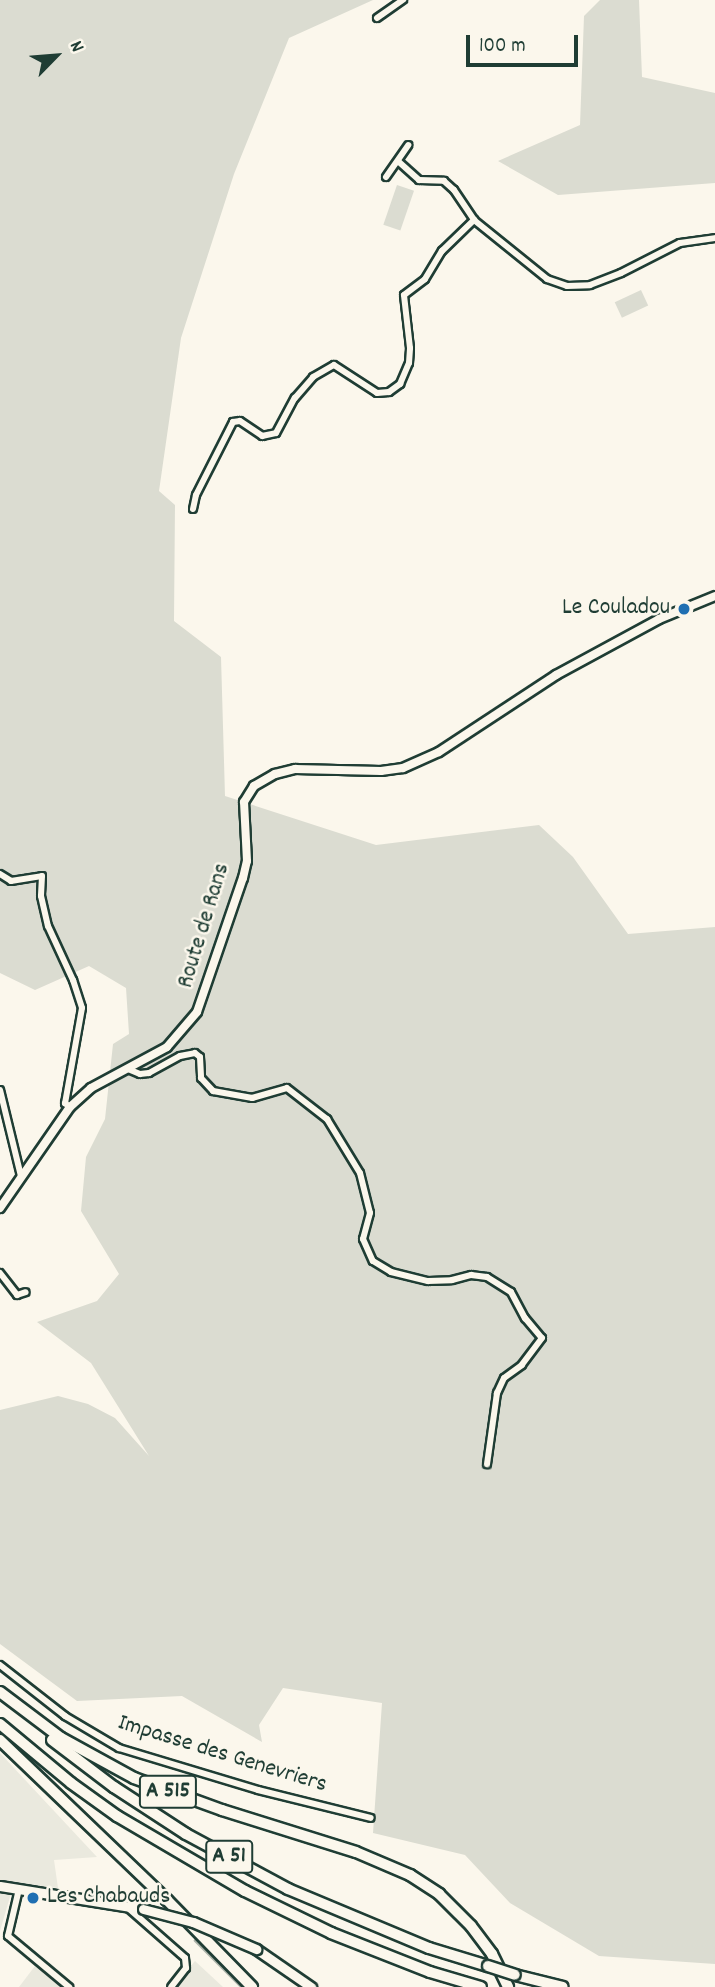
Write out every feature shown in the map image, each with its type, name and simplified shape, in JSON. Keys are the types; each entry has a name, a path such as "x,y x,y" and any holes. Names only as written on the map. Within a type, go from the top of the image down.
{"highway":[{"name":"A 51","path":"0,1694 79,1762 186,1834 288,1889 429,1948 563,1987"},
{"name":"A 515","path":"0,1694 61,1738 134,1778 222,1810 356,1852 418,1880 445,1900 471,1926 492,1954 508,1987"},
{"name":"A 51","path":"0,1724 71,1783 117,1816 245,1891 331,1933 430,1972 481,1987"},
{"path":"0,1740 211,1943 261,1987"},
{"path":"211,1943 252,1987"}],"main road":[{"path":"0,1886 143,1909 201,1924 256,1949 312,1987"}],"street":[{"path":"377,18 403,0"},
{"path":"386,177 399,162 408,145"},
{"path":"399,162 419,180 444,181 454,190 474,220 547,279 568,286 590,285 621,273 680,243 715,237"},
{"path":"193,509 196,495 233,422 240,421 262,436 276,433 295,398 313,377 334,365 377,393 389,392 400,384 409,363 410,348 404,295 425,279 438,256 474,220"},
{"name":"Route de Rans","path":"0,1208 70,1107 91,1088 176,1039 197,1012 243,877 247,861 244,802 254,786 275,774 295,769 382,771 403,768 439,752 572,667 659,619 715,596"},
{"path":"0,874 11,881 42,876 41,896 48,926 73,980 82,1008 65,1102 70,1107"},
{"path":"128,1069 140,1074 149,1073 180,1055 195,1053 200,1057 201,1078 213,1091 252,1098 287,1088 327,1119 360,1173 370,1213 363,1239 373,1261 391,1272 428,1281 487,1276 511,1292 542,1338 522,1365 504,1378 497,1393 487,1464"},
{"path":"0,1090 21,1175"},
{"path":"0,1273 17,1295 26,1292"},
{"name":"Impasse des Genevriers","path":"0,1665 65,1716 119,1748 258,1790 371,1818"},
{"path":"19,1889 8,1936 69,1987"},
{"path":"125,1906 185,1958 185,1971 171,1987"}],"shaded area":[{"path":"0,0 373,0 289,38 234,174 181,338 159,491 175,505 174,621 221,657 225,796 376,845 539,825 573,857 628,934 715,927 715,1964 599,1956 510,1903 465,1855 373,1833 382,1703 283,1688 259,1725 262,1742 182,1696 77,1701 0,1644 0,1410 58,1396 88,1404 115,1418 149,1456 91,1363 37,1322 97,1301 119,1274 81,1211 86,1157 105,1119 113,1044 129,1034 126,988 89,966 35,990 0,973"},
{"path":"600,0 639,0 642,77 715,93 715,183 558,195 498,161 580,125 584,16"},
{"path":"397,185 414,191 400,231 383,225"},
{"path":"641,290 648,305 622,318 615,302"},
{"name":"Les Chabauds","path":"0,1753 97,1857 54,1860 58,1888 14,1883 0,1931"},
{"name":"Les Chabauds","path":"195,1961 223,1987 174,1987"},
{"path":"35,1966 60,1987 19,1987"}],"waterway":[{"path":"195,1940 242,1987"}],"place":[{"name":"Le Couladou","path":"684,609"},
{"name":"Les Chabauds","path":"33,1898"}]}
